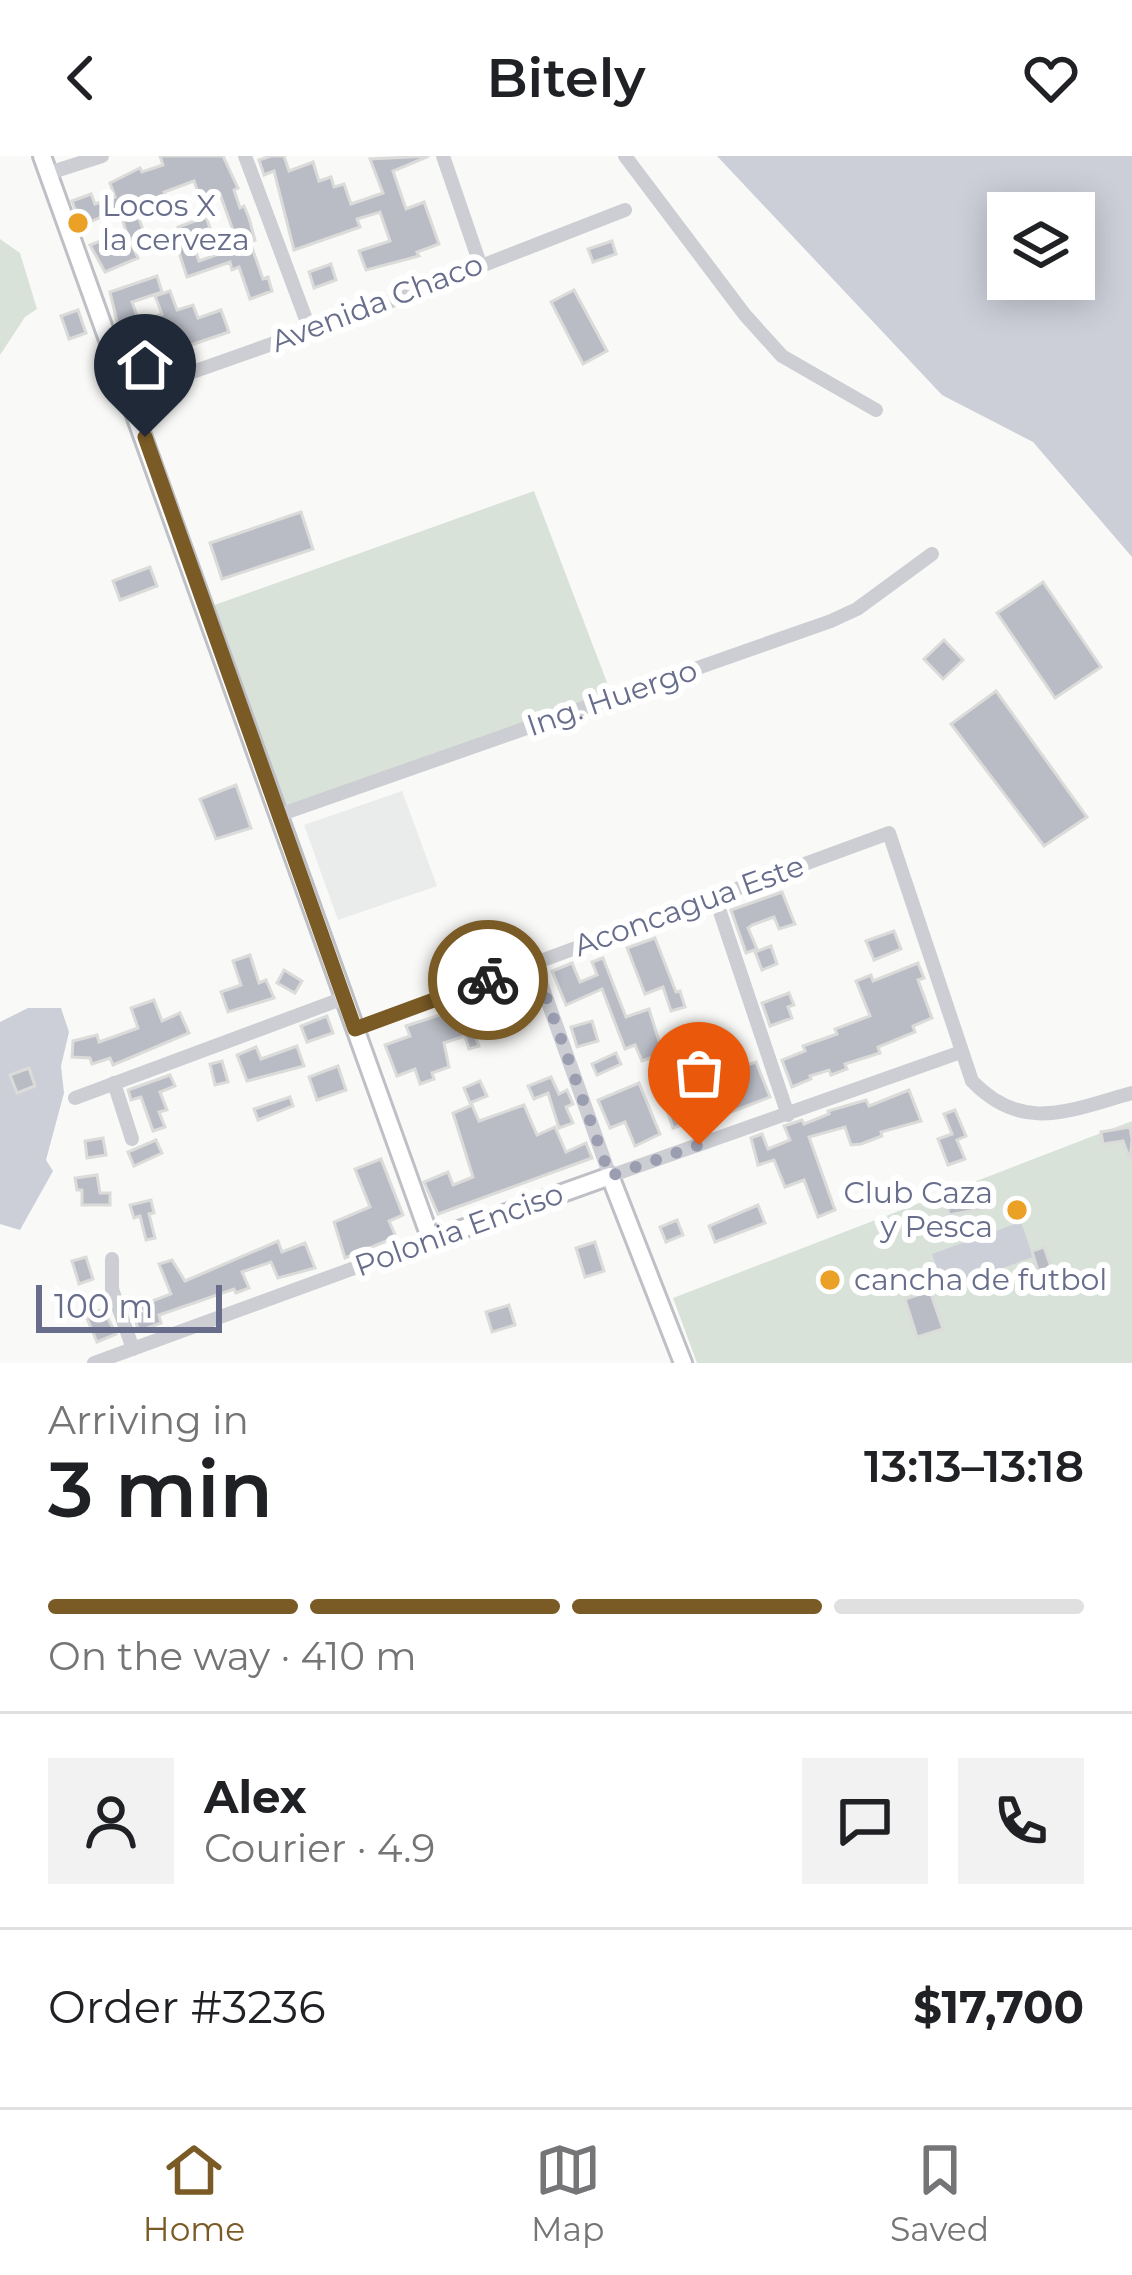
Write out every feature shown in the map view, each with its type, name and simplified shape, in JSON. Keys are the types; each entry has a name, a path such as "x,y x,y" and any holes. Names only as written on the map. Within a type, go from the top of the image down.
{"main road":[{"path":"46,165 430,1240"},
{"path":"610,1176 683,1363"},
{"name":"Polonia Enciso","path":"430,1240 610,1176"}],"street":[{"path":"46,165 102,156"},
{"path":"245,156 310,329"},
{"path":"443,156 480,264"},
{"path":"625,156 782,356 876,410"},
{"name":"Avenida Chaco","path":"130,394 625,211"},
{"name":"Ing. Huergo","path":"279,814 831,621 857,609 932,554"},
{"name":"Aconcagua Este","path":"355,1029 889,833 961,1052"},
{"path":"716,896 788,1115"},
{"path":"534,963 610,1176"},
{"path":"75,1098 344,998"},
{"path":"961,1052 972,1081 991,1101 1010,1110 1038,1116 1132,1093"},
{"name":"Polonia Enciso","path":"610,1176 961,1052"},
{"path":"114,1083 132,1139"},
{"name":"Polonia Enciso","path":"94,1363 430,1240"},
{"path":"112,1259 112,1289 133,1349"}],"shaded area":[{"path":"717,156 1132,156 1132,557 1033,442 942,395"},
{"path":"0,239 20,253 37,309 25,317 0,355"},
{"path":"534,491 613,698 279,815 206,608"},
{"path":"402,791 437,886 338,920 304,825"},
{"path":"28,1008 61,1008 69,1032 61,1066 64,1093 46,1160 53,1171 20,1230 0,1224 0,1022"},
{"name":"Club Caza y Pesca","path":"1132,1121 1132,1363 697,1363 673,1298"},
{"path":"1021,1222 1033,1257 944,1289 932,1254"}],"building":[{"path":"160,156 223,156 238,188 234,190 240,208 244,206 249,218 255,240 250,242 263,279 268,277 272,291 250,299 239,267 232,270 230,262 187,277 173,234 179,232 178,227 206,217 210,228 190,235 199,261 239,247 220,194 201,201 194,181 164,192 167,199 142,208 144,214 138,216 146,238 131,243 138,258 105,272 90,245 126,231 119,209 81,226 72,201 91,194 95,204 115,197 110,183 140,168 142,172 163,165"},
{"path":"284,156 289,171 313,162 319,181 331,177 334,187 344,184 351,204 383,193 370,159 429,156 393,171 406,209 424,202 439,244 417,252 419,256 366,270 359,251 390,241 380,212 357,219 360,227 294,250 274,171 264,175 259,160"},
{"path":"612,241 616,254 593,262 588,249"},
{"path":"331,264 336,280 314,288 309,272"},
{"path":"157,276 162,292 132,302 138,319 118,326 110,292"},
{"path":"574,290 607,351 583,364 551,302"},
{"path":"170,291 177,310 193,305 198,318 221,310 229,332 132,365 125,345 136,341 131,325 162,314 155,296"},
{"path":"78,310 86,333 69,339 61,316"},
{"path":"301,512 313,549 222,579 210,543"},
{"path":"150,567 157,586 120,600 113,581"},
{"path":"1043,582 1101,667 1055,698 997,613"},
{"path":"944,640 963,660 943,679 924,659"},
{"path":"996,691 1087,817 1044,846 951,724"},
{"path":"236,785 251,828 216,839 200,799"},
{"path":"782,892 795,924 779,929 774,917 752,925 748,928 757,949 746,953 731,910"},
{"path":"894,931 901,949 874,960 866,941"},
{"path":"655,938 685,1007 671,1011 663,987 645,994 627,948"},
{"path":"771,946 777,964 762,970 755,952"},
{"path":"250,955 259,983 266,980 274,998 228,1012 221,992 241,985 233,961"},
{"path":"603,958 626,1017 649,1009 678,1087 756,1062 770,1097 710,1120 708,1116 673,1128 650,1058 642,1061 635,1045 625,1049 602,989 566,1005 552,971 572,963 580,982 597,975 592,962"},
{"path":"918,963 924,978 918,980 932,1018 913,1026 915,1032 878,1047 880,1053 845,1064 847,1069 831,1075 829,1070 810,1076 792,1087 782,1060 805,1051 803,1046 837,1034 835,1029 870,1016 856,981 871,975 873,981"},
{"path":"284,970 302,981 295,993 277,983"},
{"path":"789,993 792,1018 770,1026 762,1003"},
{"path":"500,995 516,1030 505,1033 503,1026 475,1036 479,1046 469,1049 465,1036 444,1043 449,1067 432,1073 434,1079 420,1084 415,1069 397,1076 385,1045 410,1036 406,1026"},
{"path":"154,1000 162,1021 180,1013 189,1033 113,1065 110,1058 92,1064 90,1058 72,1057 73,1041 97,1035 99,1042 138,1028 131,1008"},
{"path":"327,1016 333,1033 307,1042 301,1026"},
{"path":"592,1021 598,1041 577,1047 571,1027"},
{"path":"297,1046 304,1066 247,1081 237,1055 256,1047 261,1059"},
{"path":"616,1053 621,1064 597,1075 592,1064"},
{"path":"222,1061 228,1082 215,1085 210,1064"},
{"path":"338,1066 346,1090 317,1100 309,1077"},
{"path":"29,1068 35,1086 17,1093 10,1075"},
{"path":"170,1075 175,1086 160,1092 167,1110 159,1112 165,1127 153,1131 141,1097 131,1100 128,1090"},
{"path":"551,1077 559,1094 567,1090 573,1104 566,1107 573,1123 559,1128 548,1093 534,1099 528,1086"},
{"path":"480,1081 487,1096 470,1103 464,1088"},
{"path":"639,1083 660,1134 635,1146 625,1122 610,1128 598,1100"},
{"path":"909,1090 921,1121 881,1132 882,1136 861,1144 851,1145 845,1127 809,1137 835,1210 818,1217 804,1180 785,1187 774,1160 758,1165 751,1138 762,1134 768,1149 790,1140 784,1126 802,1120 804,1124 866,1100 869,1106"},
{"path":"290,1097 293,1106 258,1120 254,1109"},
{"path":"472,1105 479,1121 524,1105 537,1135 555,1127 566,1152 586,1143 592,1158 438,1214 424,1182 448,1172 453,1185 473,1177 453,1113"},
{"path":"955,1110 966,1136 957,1140 965,1159 948,1165 938,1139 952,1134 944,1114"},
{"path":"1130,1127 1130,1160 1123,1141 1103,1144 1101,1132"},
{"path":"103,1138 106,1155 87,1158 85,1141"},
{"path":"156,1140 162,1153 134,1166 128,1152"},
{"path":"381,1159 403,1215 389,1221 396,1237 345,1258 334,1222 370,1207 355,1169"},
{"path":"97,1175 100,1193 110,1193 110,1205 82,1205 82,1190 77,1190 75,1178"},
{"path":"986,1183 991,1207 949,1215 944,1192"},
{"path":"151,1200 155,1238 146,1240 140,1216 134,1218 130,1205"},
{"path":"758,1205 765,1223 715,1242 709,1226"},
{"path":"677,1220 683,1235 666,1242 660,1227"},
{"path":"278,1241 282,1252 305,1243 315,1268 278,1278 271,1262 242,1272 249,1288 159,1315 161,1323 139,1331 131,1309 171,1294 159,1264 172,1260 185,1281"},
{"path":"595,1242 604,1271 585,1277 576,1248"},
{"path":"1044,1247 1051,1267 1038,1271 1032,1251"},
{"path":"86,1257 93,1279 79,1284 72,1261"},
{"path":"930,1291 943,1329 917,1337 905,1299"},
{"path":"509,1305 515,1325 492,1332 486,1312"},
{"path":"103,1309 116,1334 97,1342 86,1316"}],"way so far":[{"path":"488,980 534,963 610,1176 699,1145"}],"place":[{"name":"Locos X la cerveza","path":"78,223"},
{"name":"Club Caza y Pesca","path":"1017,1210"},
{"name":"cancha de futbol","path":"830,1280"}],"route":[{"path":"145,437 355,1029 488,980"}]}
